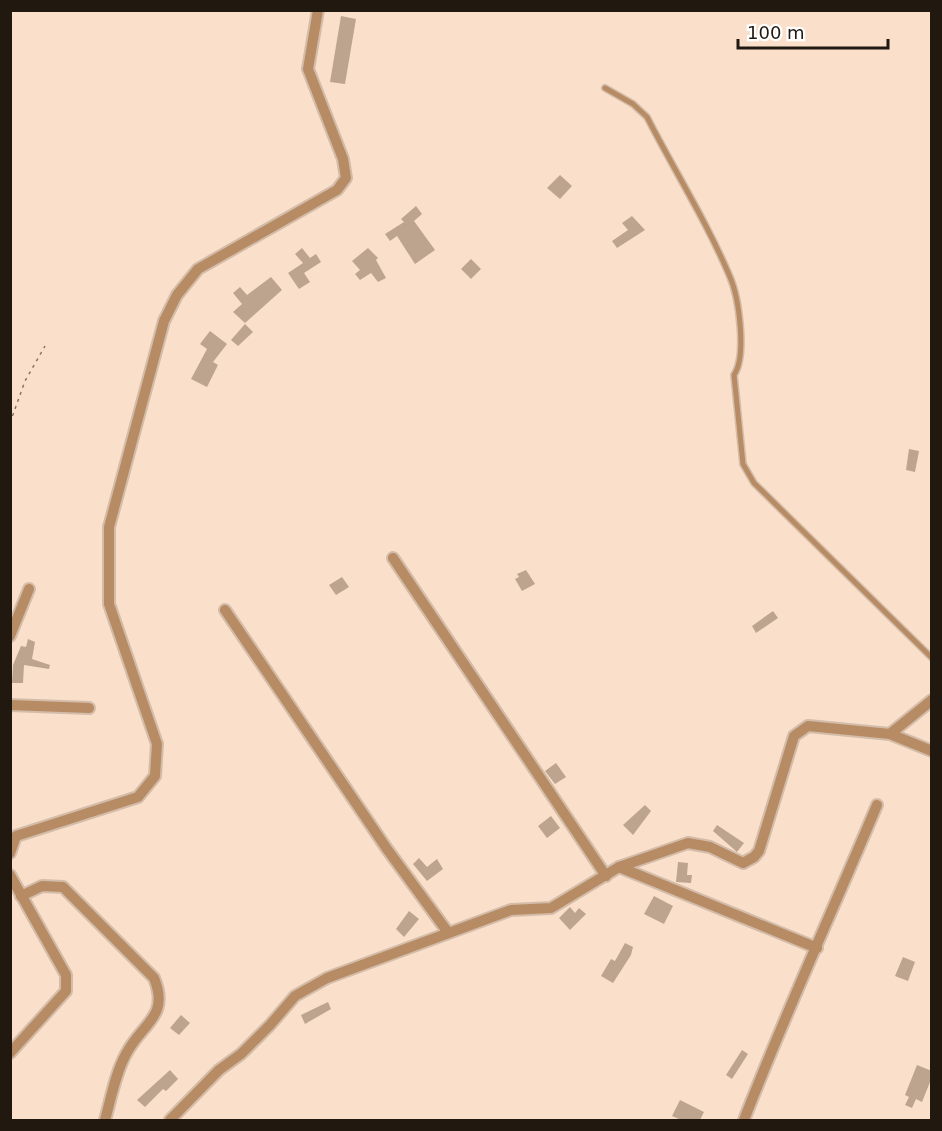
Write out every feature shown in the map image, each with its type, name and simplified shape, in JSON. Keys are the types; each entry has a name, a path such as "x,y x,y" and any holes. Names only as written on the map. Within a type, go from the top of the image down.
{"street":[{"path":"10,853 16,836 138,797 155,776 157,744 109,604 109,527 164,321 177,296 198,269 337,190 346,178 343,159 308,69 318,10"},
{"path":"393,558 606,876"},
{"path":"10,636 29,589"},
{"path":"225,609 387,849 447,931"},
{"path":"890,734 932,700"},
{"path":"10,705 89,708"},
{"path":"170,1120 219,1070 242,1054 295,996 327,978 447,931 511,910 551,908 619,867 687,843 710,847 737,861 749,860 759,850 798,730 808,726 890,734 932,751"},
{"path":"744,1120 783,1019 817,948 878,805"},
{"path":"619,867 817,948"},
{"path":"10,875 66,975 66,991 10,1053"},
{"path":"21,896 42,886 63,886 154,978 160,993 159,1011 126,1053 105,1120"}],"lane":[{"path":"605,88 633,104 646,117 731,279 742,339 740,366 734,375 742,464 754,483 932,658"}],"path":[{"path":"10,423 25,381 45,346"}],"building":[{"path":"341,16 356,19 345,84 330,82"},
{"path":"560,175 572,186 560,199 547,188"},
{"path":"416,206 422,214 414,221 435,250 415,264 397,236 390,241 385,234 404,222 401,219"},
{"path":"632,216 645,230 617,248 612,241 628,230 622,223"},
{"path":"302,248 310,258 316,254 321,262 304,273 310,282 299,289 288,273 303,263 295,254"},
{"path":"368,248 378,258 376,260 386,278 378,282 371,273 360,280 355,274 360,270 352,261"},
{"path":"471,259 481,269 471,279 461,269"},
{"path":"271,277 282,290 245,323 233,312 242,304 233,293 240,287 247,295"},
{"path":"245,324 253,332 238,346 231,340"},
{"path":"210,331 227,344 213,362 218,365 207,387 191,379 207,349 200,344"},
{"path":"909,449 919,451 915,472 906,470"},
{"path":"526,570 535,584 522,591 515,579 519,577 517,574"},
{"path":"342,577 349,587 336,595 329,585"},
{"path":"773,611 778,618 756,633 752,626"},
{"path":"28,639 35,642 32,659 50,665 49,669 24,665 23,683 12,683 13,665 21,646 26,647"},
{"path":"556,763 566,777 555,784 545,771"},
{"path":"645,805 651,811 633,835 623,825"},
{"path":"551,816 560,828 547,838 538,826"},
{"path":"717,825 744,843 737,852 713,831"},
{"path":"419,858 427,867 437,859 443,869 427,881 413,864"},
{"path":"678,862 688,863 687,875 692,875 691,883 676,882"},
{"path":"654,896 673,906 664,924 644,914"},
{"path":"570,907 575,913 579,908 586,914 570,930 559,918"},
{"path":"409,911 419,919 404,937 396,929"},
{"path":"625,943 633,947 631,955 613,983 601,976 611,959 615,961"},
{"path":"903,957 915,962 908,981 895,976"},
{"path":"328,1002 331,1009 305,1024 301,1015"},
{"path":"181,1015 190,1023 179,1035 170,1028"},
{"path":"742,1050 748,1054 732,1079 726,1075"},
{"path":"917,1065 932,1071 932,1077 922,1102 916,1099 912,1108 905,1105 909,1097 905,1095"},
{"path":"170,1070 178,1079 166,1091 163,1089 145,1107 137,1100"},
{"path":"680,1100 704,1112 700,1120 681,1120 672,1116"}]}
